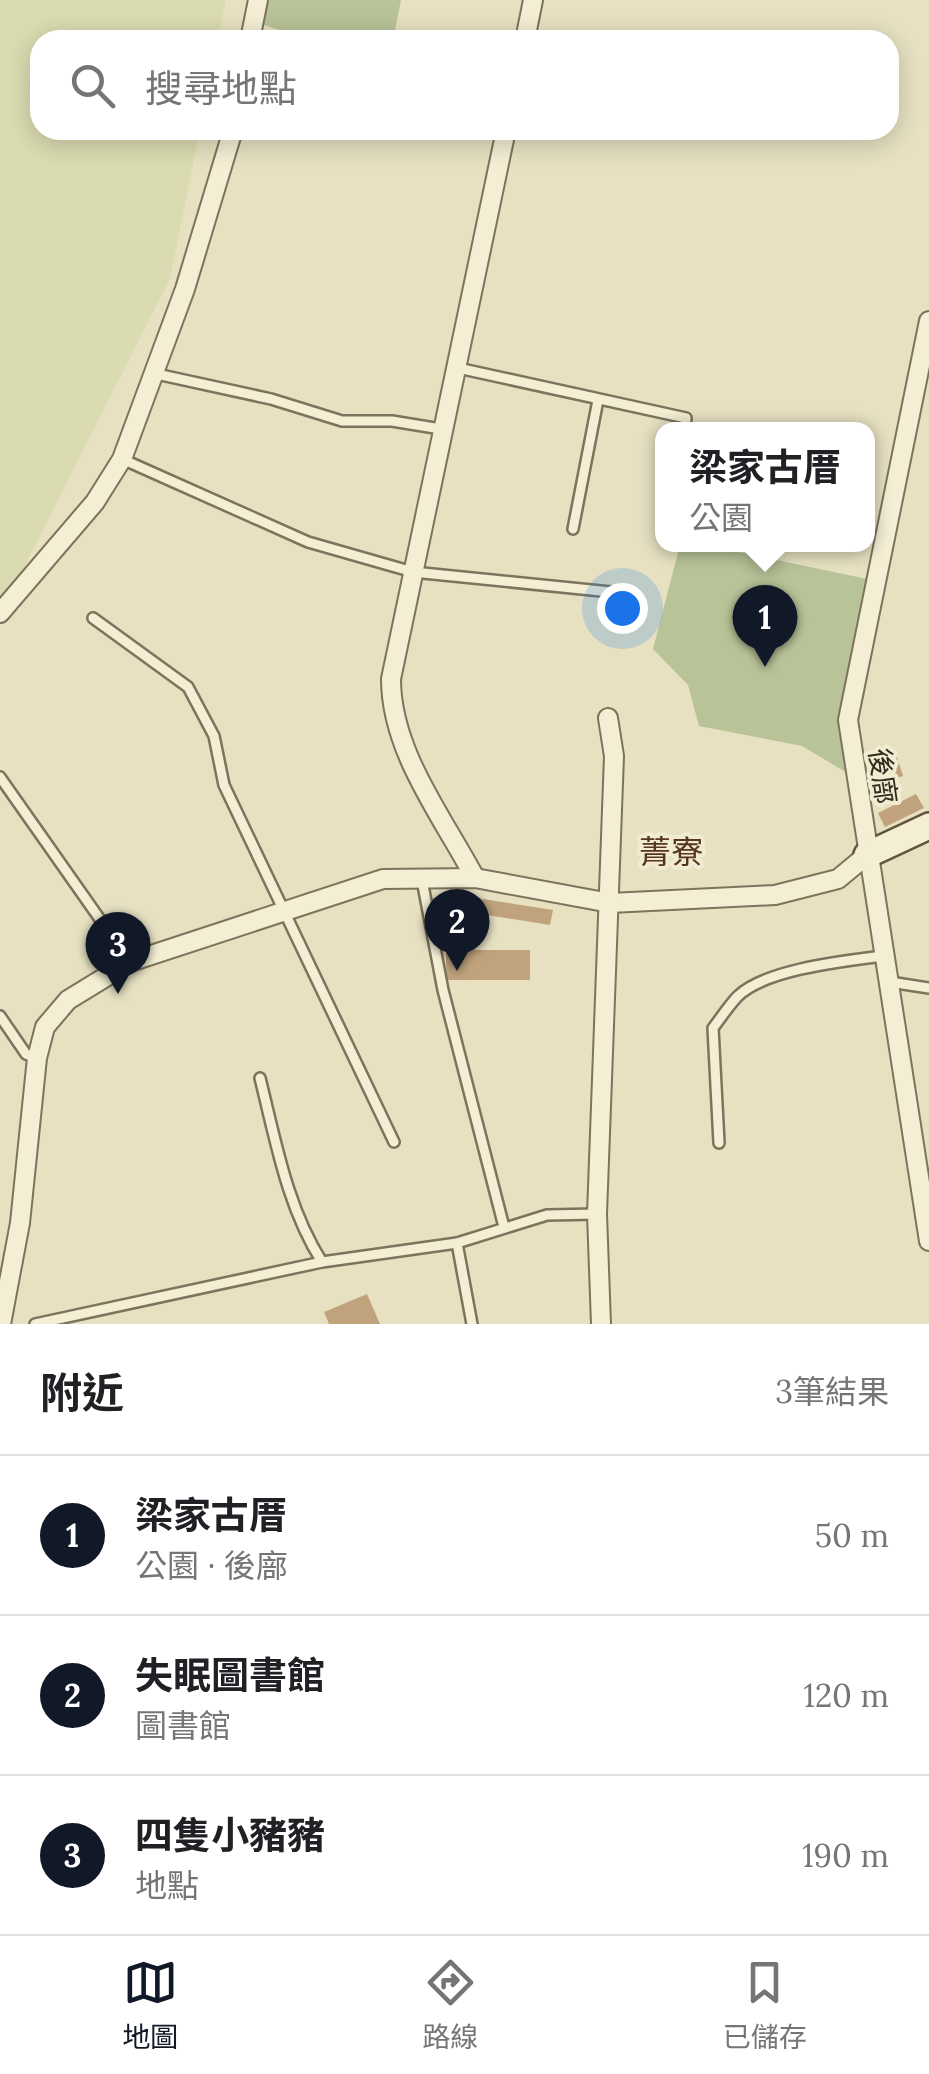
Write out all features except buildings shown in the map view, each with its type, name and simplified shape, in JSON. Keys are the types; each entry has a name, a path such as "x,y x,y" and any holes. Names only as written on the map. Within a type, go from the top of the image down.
{"street":[{"path":"252,30 258,0"},
{"path":"527,30 533,0"},
{"path":"0,613 95,502 122,459 185,289 230,140"},
{"path":"475,878 417,777 392,710 392,679 504,140"},
{"name":"後廍","path":"929,321 848,720 929,1242"},
{"path":"601,1324 597,1214 614,756 608,718"},
{"path":"0,1324 20,1223 37,1058 45,1027 68,1000 130,962 283,908 383,879 475,878 610,903 776,895 838,879 867,855 929,826"}],"lane":[{"path":"458,368 686,418 686,422"},
{"path":"152,372 271,399 342,422 392,422 441,429"},
{"path":"572,528 598,400"},
{"path":"122,459 308,542 413,572 611,592"},
{"path":"93,618 188,686 214,736 224,785 394,1142"},
{"path":"0,777 130,962"},
{"path":"421,876 443,990 486,1170 504,1227"},
{"path":"719,1143 713,1028 739,995 764,981 835,962 884,956"},
{"path":"888,981 929,988"},
{"path":"0,1016 26,1054 37,1058"},
{"path":"260,1078 282,1170 303,1233 322,1262"},
{"path":"35,1324 322,1262 456,1242 546,1215 597,1214"},
{"path":"456,1242 472,1324"}],"green space":[{"path":"0,0 226,0 220,30 30,30 30,140 198,140 170,279 17,581 0,604"},
{"path":"261,0 401,0 395,30 279,30 257,23"},
{"path":"678,552 738,552 877,581 849,774 802,746 699,726 688,685 653,649"}],"place":[{"name":"梁家古厝","path":"765,667"},
{"name":"失眠圖書館","path":"457,971"},
{"name":"四隻小豬豬","path":"118,994"}],"district":[{"name":"菁寮","path":"671,851"}]}
